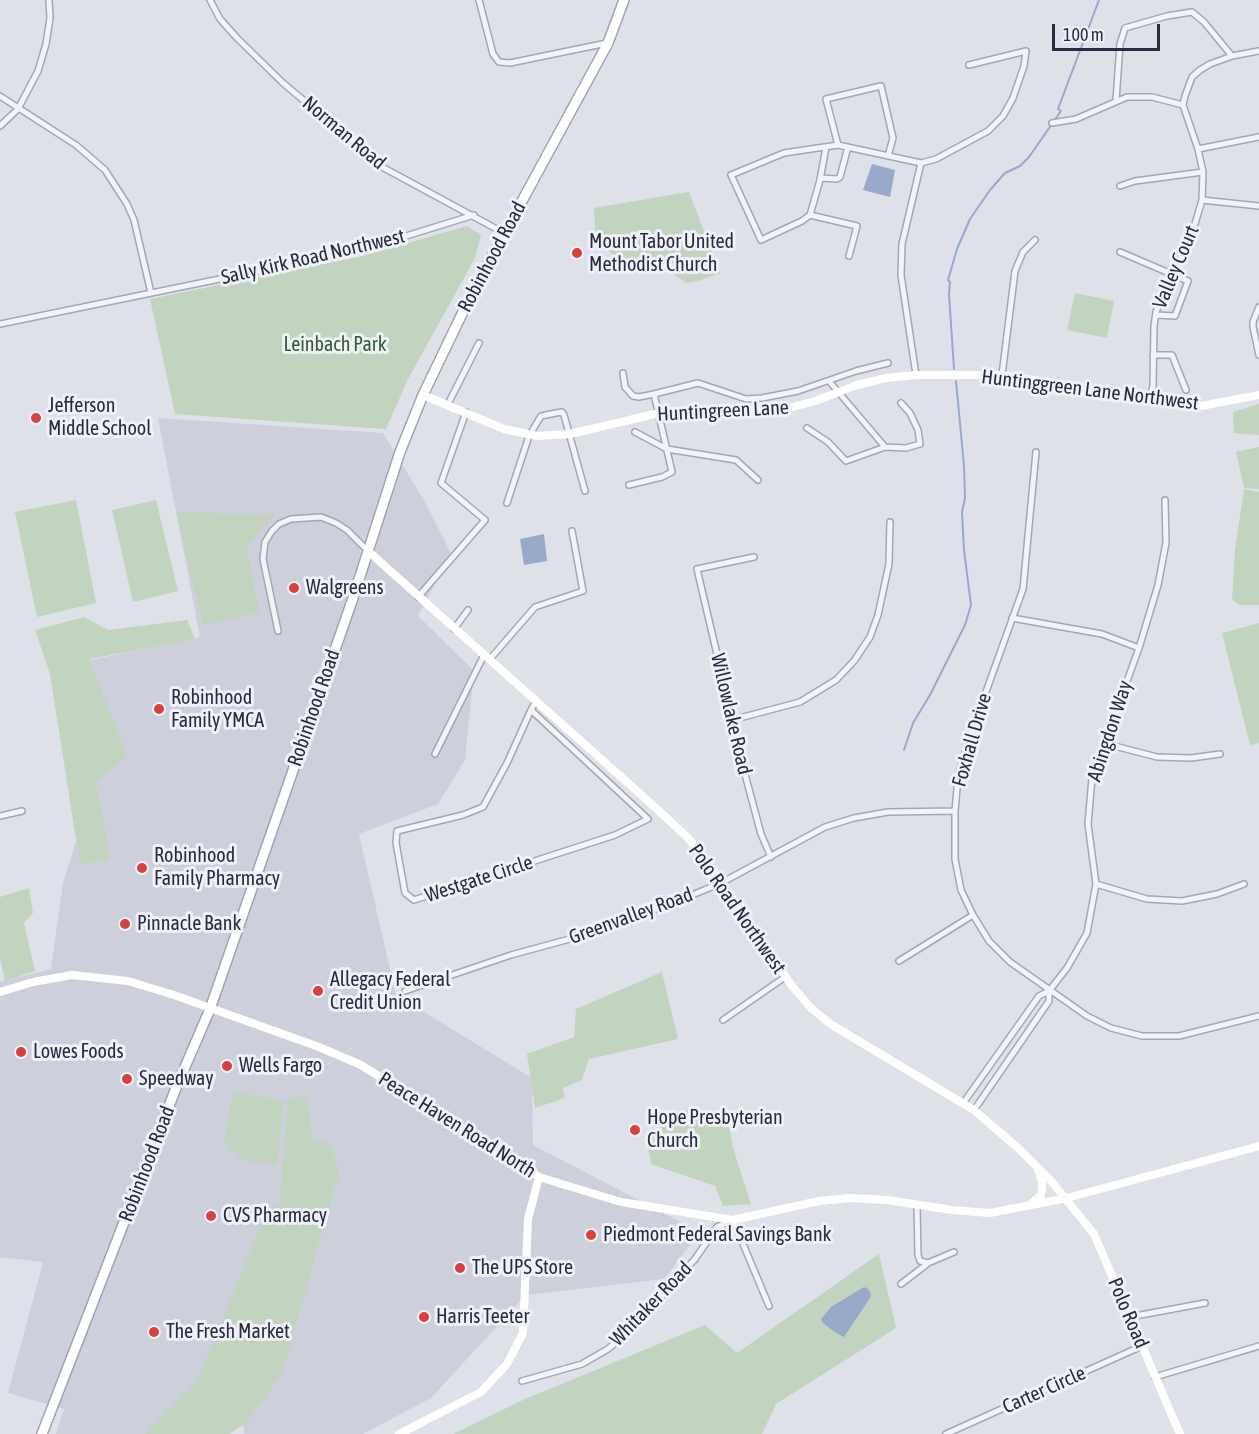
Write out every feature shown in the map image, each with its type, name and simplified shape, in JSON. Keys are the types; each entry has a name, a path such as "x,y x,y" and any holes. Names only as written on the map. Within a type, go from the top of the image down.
{"main road":[{"name":"Robinhood Road","path":"42,1434 176,1088 210,1009 400,452 423,395 472,293 608,43 624,0"}],"street":[{"path":"0,126 18,109 38,71 46,44 50,18 49,0"},
{"name":"Norman Road","path":"210,0 220,19 283,83 384,168 504,233"},
{"path":"479,0 493,54 499,62 510,63 608,43"},
{"path":"1116,101 1120,44 1125,28 1167,16 1192,12 1204,22 1232,56"},
{"path":"826,147 810,215 761,240 731,175 784,153 838,145 921,163 936,159 988,131 1003,116 1013,98 1024,66 1026,51 969,65"},
{"path":"1052,123 1076,119 1116,101 1141,96 1184,105 1192,77 1210,64 1232,56 1259,51"},
{"path":"838,145 826,99 881,86 893,138 888,156"},
{"path":"0,96 76,145 105,170 127,204 134,220 151,293"},
{"name":"Valley Court","path":"1150,397 1153,386 1156,315 1171,274 1190,241 1202,200 1203,172 1184,105"},
{"path":"1198,149 1259,137"},
{"path":"820,178 837,179 840,177 848,147"},
{"path":"916,375 901,276 902,244 921,163"},
{"path":"1120,186 1135,181 1203,172"},
{"path":"1202,200 1259,206"},
{"name":"Sally Kirk Road Northwest","path":"0,324 361,250 474,215"},
{"path":"810,215 857,226 849,256"},
{"path":"1002,375 1015,271 1023,252 1035,240"},
{"path":"1120,252 1188,281 1175,316 1156,315"},
{"path":"1259,307 1253,322 1259,355"},
{"path":"448,404 479,343"},
{"path":"1153,355 1173,355 1186,390"},
{"path":"622,374 625,387 633,396 639,397 699,383 746,399 798,392 856,370 888,363"},
{"name":"Huntingreen Lane","path":"423,395 504,429 530,435 570,434 658,413 696,409 749,413 779,411 886,378 956,375"},
{"name":"Huntinggreen Lane Northwest","path":"956,375 1002,375 1201,406 1259,395"},
{"path":"828,381 885,447"},
{"path":"629,485 662,477 672,472 654,394"},
{"path":"807,428 828,442 846,461 885,447 906,448 920,444 918,430 902,403"},
{"path":"418,597 485,520 441,483 466,412"},
{"path":"507,502 530,435 541,416 562,412 585,491"},
{"path":"635,432 667,449 736,460 758,480"},
{"name":"Foxhall Drive","path":"1036,452 1023,589 969,739 958,777 955,859 961,890 989,941 1010,962 1087,1016 1111,1028 1142,1036 1179,1036 1259,1016"},
{"name":"Abingdon Way","path":"964,1102 1039,996 1049,991 1067,968 1087,933 1096,884 1088,824 1092,778 1139,648 1158,585 1166,543 1166,501"},
{"path":"278,631 263,559 265,542 279,524 291,519 321,517 347,530 368,551"},
{"path":"732,720 800,702 836,680 854,661 870,637 878,615 889,564 890,522"},
{"path":"435,754 487,657 535,607 583,591 572,531"},
{"name":"Polo Road Northwest","path":"368,551 657,809 693,844 802,998 832,1025 964,1102 1037,1167 1067,1198"},
{"name":"Willowlake Road","path":"754,557 697,569 761,834 771,857"},
{"path":"454,629 468,610"},
{"path":"1012,618 1102,634 1139,648"},
{"name":"Westgate Circle","path":"536,701 483,807 463,815 397,831 396,843 405,893 414,900 615,835 648,819"},
{"path":"531,710 648,819 657,809"},
{"path":"1103,743 1157,757 1191,758 1220,754"},
{"path":"0,816 22,811"},
{"name":"Greenvalley Road","path":"405,991 511,955 588,934 680,900 721,883 825,827 854,818 888,812 955,811"},
{"path":"1096,884 1147,899 1182,901 1217,894 1244,884"},
{"path":"899,961 973,915"},
{"name":"Peace Haven Road North","path":"0,992 33,982 72,975 129,981 319,1047 361,1065 539,1177 621,1202 733,1220 819,1201 851,1198 887,1200 990,1213 1067,1198 1259,1146"},
{"path":"723,1020 785,977"},
{"name":"Abingdon Way","path":"974,1110 1049,1001 1049,991"},
{"path":"1028,1207 1041,1195 1042,1182 1037,1167"},
{"path":"399,1434 481,1392 507,1364 523,1333 528,1219 539,1177"},
{"name":"Polo Road","path":"1067,1198 1094,1234 1180,1434"},
{"path":"917,1205 918,1259 923,1263 928,1263"},
{"path":"733,1220 769,1306"},
{"name":"Whitaker Road","path":"522,1381 582,1364 608,1349 633,1328 695,1259 717,1227 733,1220"},
{"path":"901,1284 928,1263 954,1252"},
{"path":"1130,1317 1205,1303"},
{"name":"Carter Circle","path":"946,1434 1142,1346"},
{"path":"1155,1377 1259,1346"}],"shaded area":[{"path":"158,418 383,433 425,502 451,553 418,616 474,671 465,760 438,804 359,834 396,995 532,1078 533,1145 700,1232 664,1279 526,1295 431,1398 363,1434 244,1434 243,1425 219,1406 156,1434 56,1434 64,1409 8,1393 43,1262 0,1257 0,982 51,969 63,883 107,740 90,660 200,637"}],"green space":[{"path":"689,192 720,273 686,283 674,274 673,263 641,268 639,263 620,263 605,247 596,247 594,208"},
{"name":"Leinbach Park","path":"467,226 481,235 475,258 408,379 386,429 175,414 150,299 363,256"},
{"path":"1075,293 1114,301 1107,338 1067,330"},
{"path":"1259,404 1259,435 1234,433 1233,412"},
{"path":"1259,447 1259,489 1244,488 1236,452"},
{"path":"1244,489 1259,492 1259,605 1239,605 1232,599 1235,550"},
{"path":"76,500 96,603 37,617 15,512"},
{"path":"156,500 178,591 133,602 112,510"},
{"path":"176,512 274,515 247,548 259,612 203,625"},
{"path":"84,617 108,630 187,620 195,639 89,659 127,755 96,783 108,844 108,859 80,865 50,674 35,630"},
{"path":"1259,623 1259,743 1250,745 1222,633"},
{"path":"29,888 33,913 24,923 35,971 5,981 0,958 0,897"},
{"path":"662,972 678,1039 589,1059 582,1080 563,1088 565,1098 535,1108 527,1054 574,1037 576,1009"},
{"path":"234,1092 284,1101 277,1165 243,1160 224,1141"},
{"path":"306,1094 313,1139 332,1145 339,1173 282,1373 248,1421 230,1434 145,1434 197,1382 268,1208 279,1206 288,1099"},
{"path":"694,1109 697,1115 726,1109 733,1148 751,1204 723,1206 715,1186 651,1164 646,1134 662,1129 659,1115"},
{"path":"879,1254 896,1328 776,1404 762,1434 453,1434 525,1399 705,1325 737,1353"}],"water":[{"path":"872,164 895,170 890,197 863,190"},
{"path":"544,534 547,561 524,565 520,539"},
{"path":"864,1287 871,1294 870,1298 844,1337 822,1322 821,1319 831,1307"}],"waterway":[{"path":"954,369 950,282 948,280 957,249 970,219 990,190 1005,173 1020,166 1029,157 1061,111 1058,109 1099,0"},
{"path":"904,750 913,723 930,695 965,625 971,605 964,550 962,512 965,498 964,466 956,381"}],"place":[{"name":"Mount Tabor United Methodist Church","path":"577,253"},
{"name":"Jefferson Middle School","path":"36,418"},
{"name":"Walgreens","path":"294,588"},
{"name":"Robinhood Family YMCA","path":"159,709"},
{"name":"Robinhood Family Pharmacy","path":"142,868"},
{"name":"Pinnacle Bank","path":"125,924"},
{"name":"Allegacy Federal Credit Union","path":"318,991"},
{"name":"Lowes Foods","path":"21,1052"},
{"name":"Wells Fargo","path":"227,1066"},
{"name":"Speedway","path":"127,1079"},
{"name":"Hope Presbyterian Church","path":"635,1130"},
{"name":"CVS Pharmacy","path":"211,1216"},
{"name":"Piedmont Federal Savings Bank","path":"591,1235"},
{"name":"The UPS Store","path":"460,1268"},
{"name":"Harris Teeter","path":"424,1317"},
{"name":"The Fresh Market","path":"154,1332"}]}
